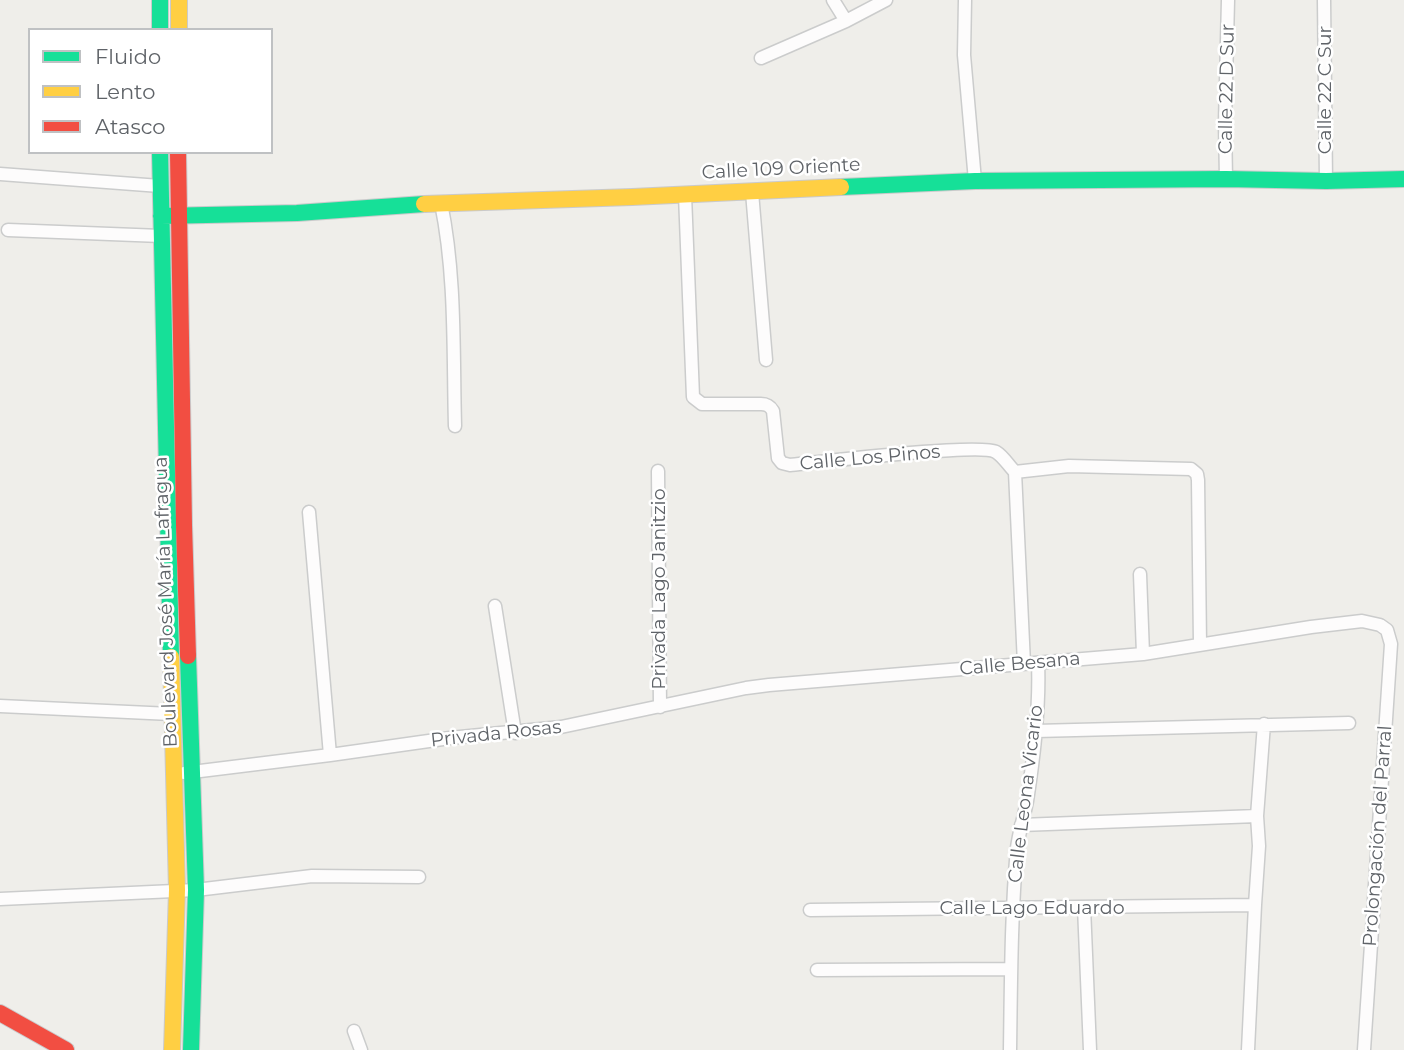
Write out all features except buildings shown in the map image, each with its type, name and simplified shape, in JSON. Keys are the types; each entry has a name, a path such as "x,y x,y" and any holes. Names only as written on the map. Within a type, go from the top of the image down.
{"main road":[{"path":"160,0 160,28"},
{"path":"179,0 179,28"},
{"name":"Boulevard José María Lafragua","path":"160,154 177,890 172,1050"},
{"name":"Boulevard José María Lafragua","path":"178,154 184,524 196,890 191,1050"},
{"name":"Calle 109 Oriente","path":"160,216 296,213 441,203 975,181 1326,181 1404,178"},
{"path":"0,1013 66,1050"}],"street":[{"path":"833,0 846,21"},
{"path":"761,58 846,21 886,0"},
{"path":"965,0 964,55 975,181"},
{"name":"Calle 22 D Sur","path":"1226,179 1228,0"},
{"name":"Calle 22 C Sur","path":"1324,0 1326,181"},
{"path":"0,174 160,186"},
{"path":"752,192 766,360"},
{"name":"Calle Los Pinos","path":"685,195 693,397 697,401 702,404 761,404 770,407 778,458 782,463 790,465 955,450 989,450 997,452 1014,472"},
{"path":"441,203 450,267 454,426"},
{"path":"8,230 161,236"},
{"path":"1014,472 1069,466 1194,471 1198,480 1200,644"},
{"name":"Privada Lago Janitzio","path":"658,471 660,706"},
{"name":"Calle Leona Vicario","path":"1010,1050 1017,848 1030,783 1039,689 1031,663 1014,472"},
{"path":"309,512 331,755"},
{"path":"1140,574 1143,654"},
{"path":"495,606 514,733"},
{"name":"Calle Besana","path":"660,706 769,685 1143,654 1349,622 1362,621 1380,625"},
{"name":"Prolongación del Parral","path":"1364,1050 1391,644 1387,630 1380,625"},
{"path":"0,706 171,714"},
{"name":"Privada Rosas","path":"174,775 450,738 561,727 660,706"},
{"path":"1036,731 1349,723"},
{"path":"1248,1050 1259,846 1257,816 1264,724"},
{"path":"1021,825 1257,816"},
{"path":"0,899 196,890 312,876 419,877"},
{"name":"Calle Lago Eduardo","path":"810,910 1255,905"},
{"path":"1084,907 1090,1050"},
{"path":"817,970 1011,969"},
{"path":"354,1031 361,1050"}],"traffic: fast":[{"path":"160,0 160,28"},
{"path":"160,154 171,657"},
{"path":"841,187 975,181 1404,179"},
{"path":"161,216 297,213 424,204"},
{"path":"188,656 196,890 191,1050"}],"traffic: slow":[{"path":"179,0 179,28"},
{"path":"424,204 841,187"},
{"path":"171,657 177,890 172,1050"}],"traffic: jam":[{"path":"178,154 188,656"},
{"path":"0,1013 66,1050"}]}
